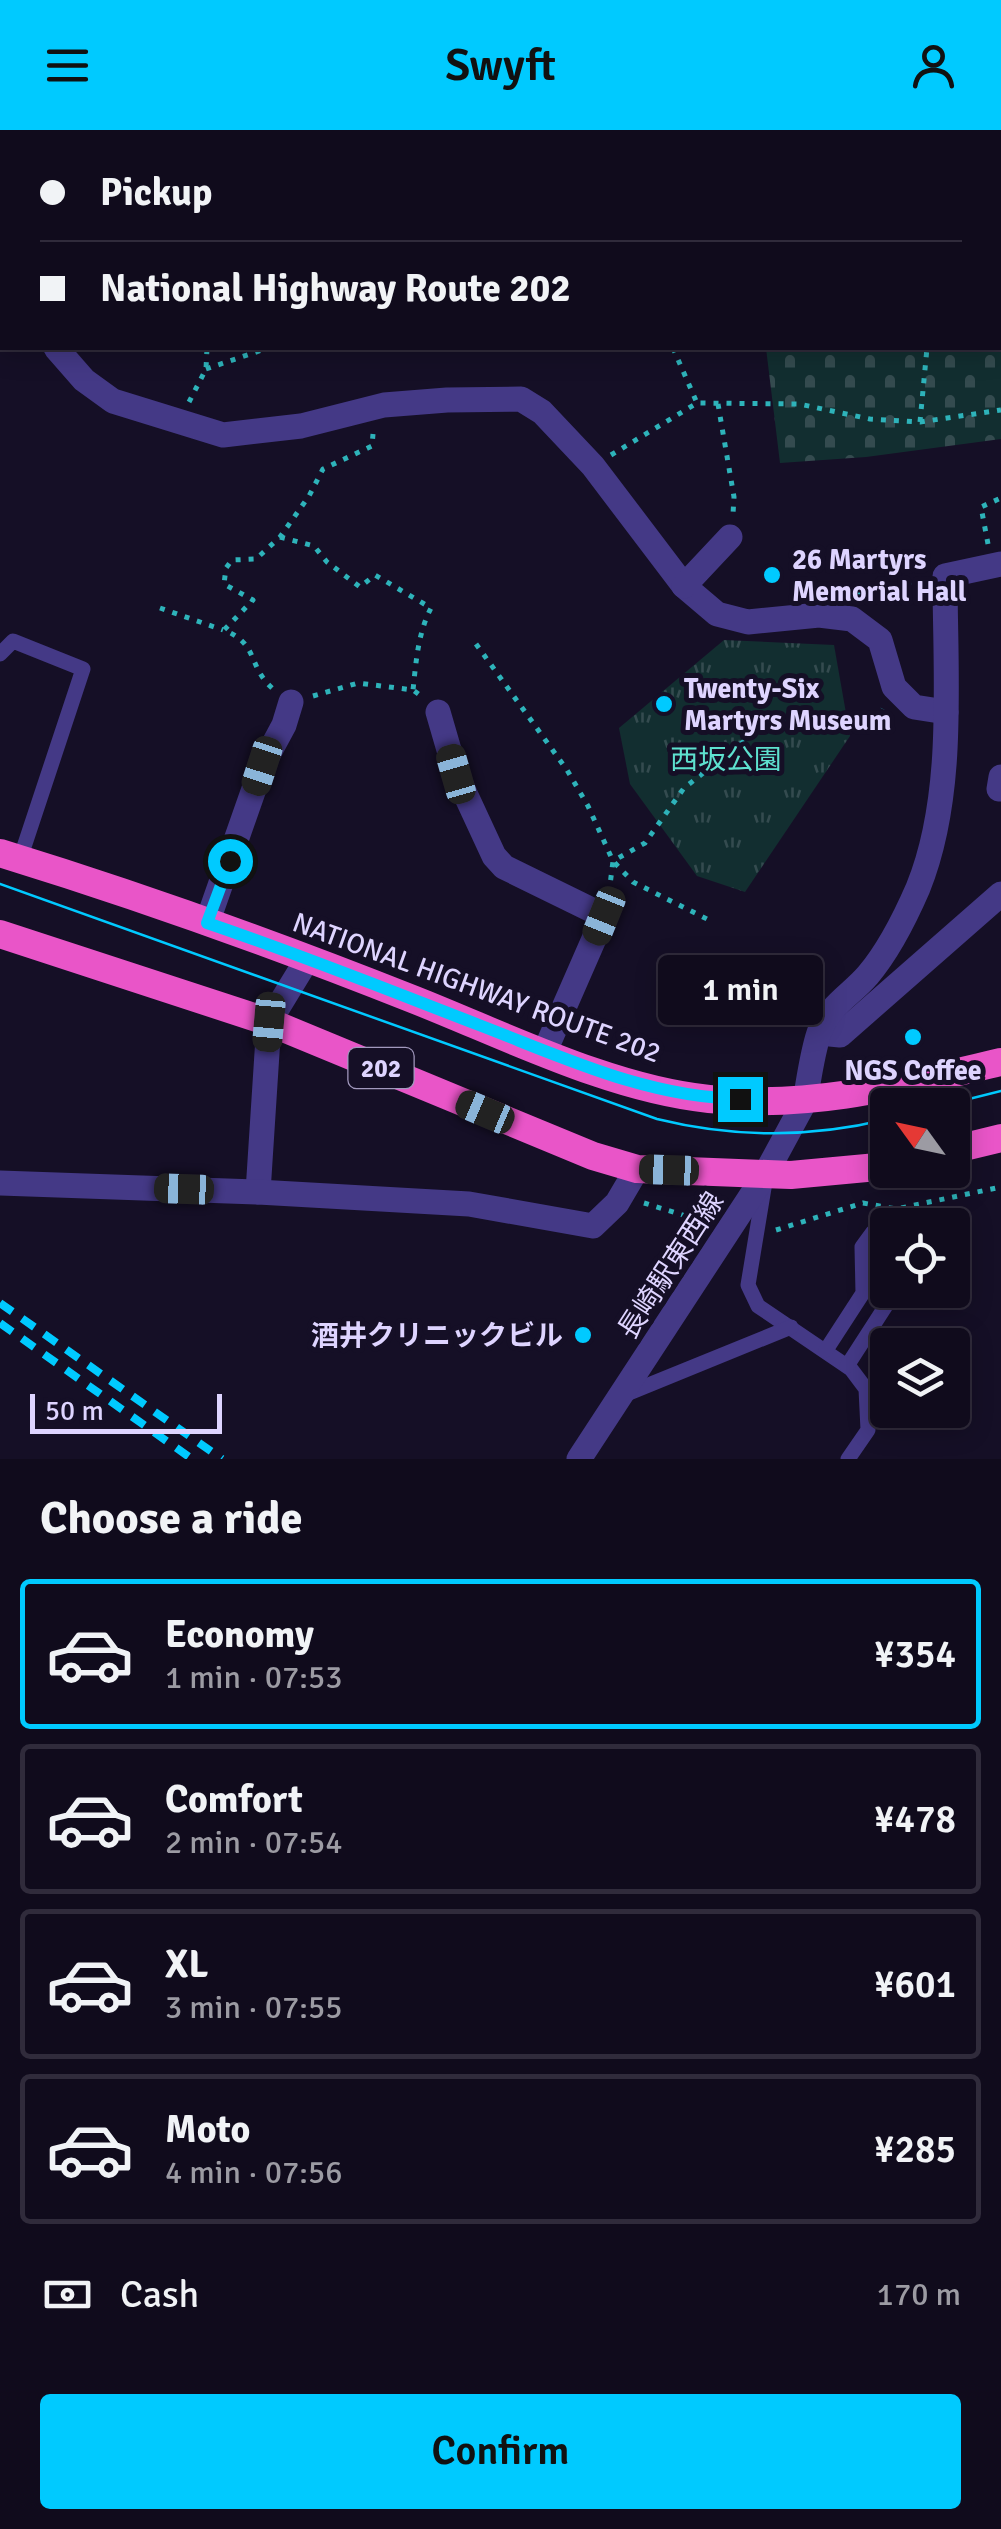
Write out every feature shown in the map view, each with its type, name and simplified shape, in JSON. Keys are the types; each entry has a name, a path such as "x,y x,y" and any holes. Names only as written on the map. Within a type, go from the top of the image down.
{"highway":[{"name":"NATIONAL HIGHWAY ROUTE 202","path":"10,856 308,958 629,1084 708,1098 805,1101 863,1094 1001,1062"},
{"name":"202","path":"0,934 269,1022 592,1156 637,1169 791,1175 870,1168"},
{"path":"970,1146 1001,1138"}],"street":[{"path":"58,350 84,380 113,401 224,436 301,426 377,406 522,399 542,412 592,466 684,586 718,614 748,622 819,615 852,619 880,640 894,688 914,707 946,712"},
{"path":"684,586 730,537"},
{"path":"996,565 945,576 946,712 937,822 918,886 894,938 866,976 838,1001 820,1032 840,1035 1001,894"},
{"path":"424,698 494,856 504,866 604,916 544,1050"},
{"path":"207,923 262,766 288,713"},
{"path":"258,1192 269,1022 308,958"},
{"name":"長崎駅東西線","path":"580,1459 766,1174 805,1101 820,1032"},
{"path":"0,1183 469,1204 593,1226 617,1204 637,1169"}],"lane":[{"path":"0,654 13,641 82,669 10,856"},
{"path":"766,1174 748,1286 758,1306 847,1366 866,1389 868,1430 848,1459"},
{"path":"826,1350 863,1293 862,1247 870,1236"},
{"path":"847,1366 884,1308"},
{"path":"620,1396 792,1327"}],"path":[{"path":"178,422 206,369 207,350"},
{"path":"206,369 262,350"},
{"path":"675,350 697,402"},
{"path":"920,422 927,350"},
{"path":"592,466 697,402 799,404 870,420 920,422 1001,410"},
{"path":"718,404 734,497 730,537"},
{"path":"224,630 253,600 224,584 226,568 232,560 256,560 280,537 323,468 372,446 377,406"},
{"path":"996,565 981,507 1001,498"},
{"path":"160,608 241,637 252,654 258,676 283,698 279,720 358,683 424,698 420,639 431,608 375,575 360,588 327,562 314,546 280,537"},
{"path":"819,615 850,594 945,576"},
{"path":"476,644 566,770 588,806 613,862 633,882 707,919"},
{"path":"613,862 645,843 684,788 757,731 875,724 894,688"}],"green space":[{"path":"766,350 1001,350 1001,439 866,457 780,463"},
{"name":"西坂公園","path":"724,640 834,645 850,736 745,892 697,876 630,784 619,728"}],"tram line":[{"path":"0,884 657,1119 715,1130 772,1133 830,1130 870,1123"},
{"path":"970,1099 1001,1091"}],"railway":[{"path":"0,1303 222,1459"},
{"path":"0,1323 192,1459"}],"place":[{"name":"26 Martyrs Memorial Hall","path":"772,575"},
{"name":"Twenty-Six Martyrs Museum","path":"664,704"},
{"name":"NGS Coffee","path":"913,1037"},
{"name":"酒井クリニックビル","path":"583,1335"}],"route":[{"path":"230,861 207,923 308,958 629,1084 708,1098 740,1099"}]}
